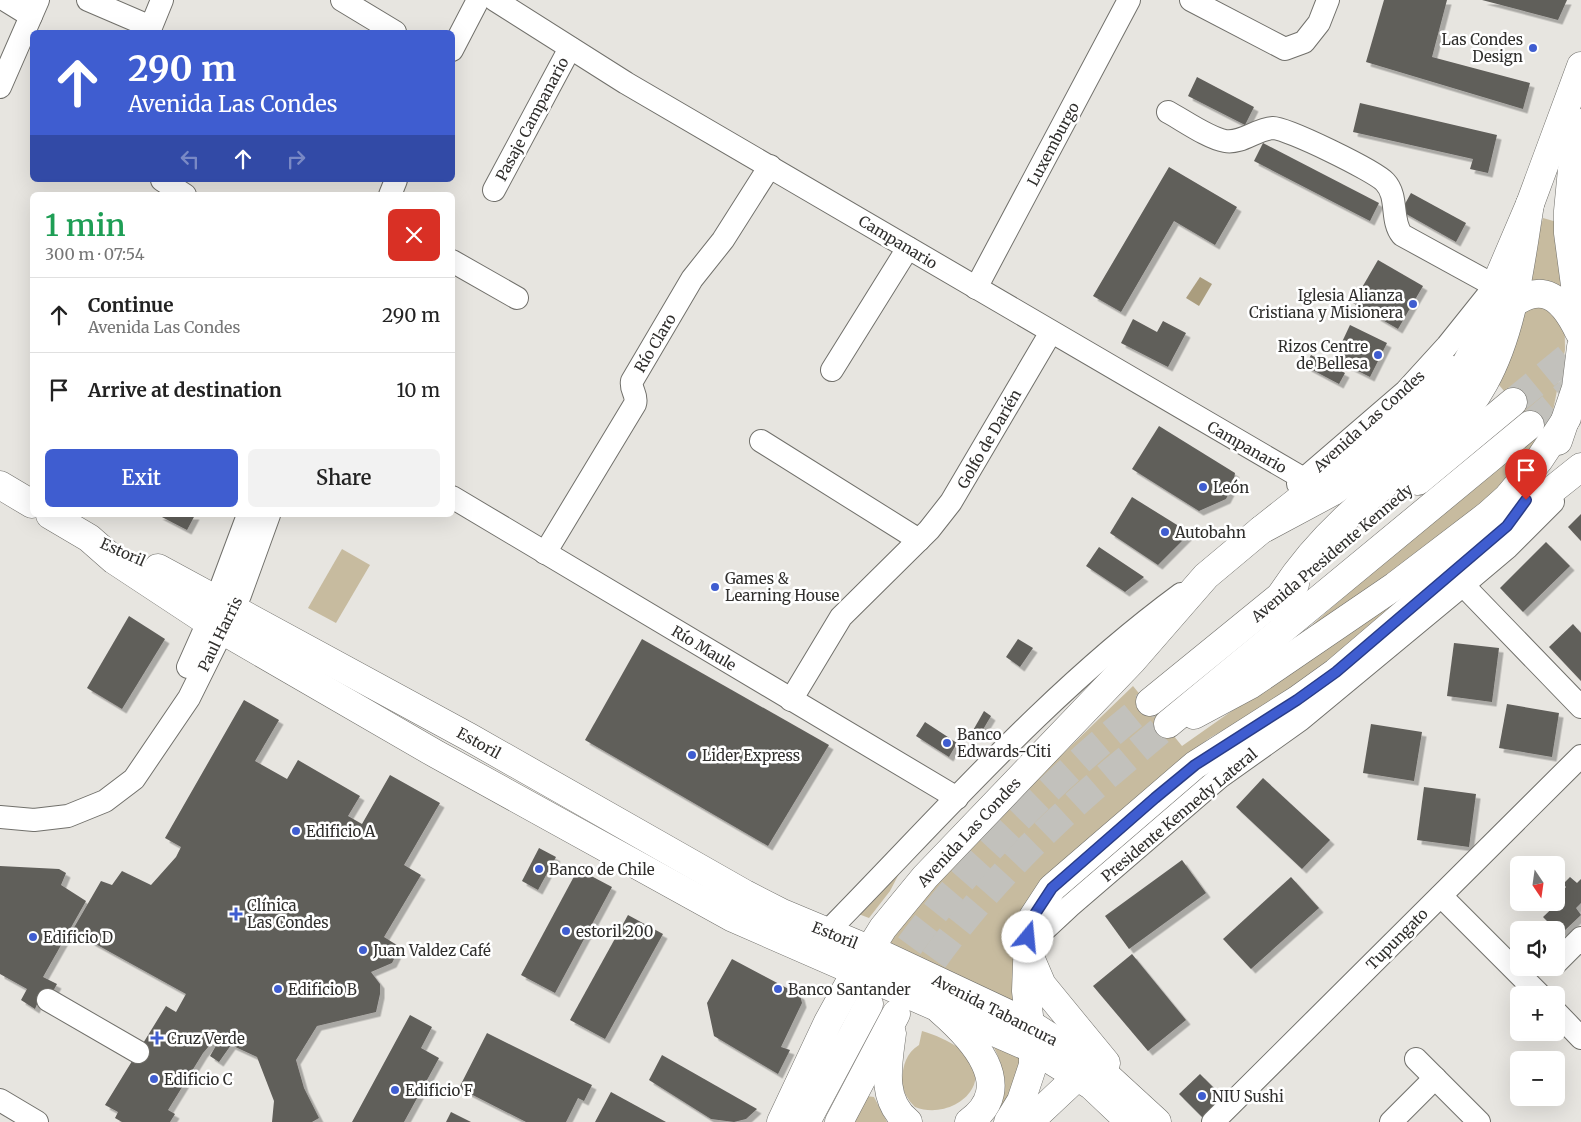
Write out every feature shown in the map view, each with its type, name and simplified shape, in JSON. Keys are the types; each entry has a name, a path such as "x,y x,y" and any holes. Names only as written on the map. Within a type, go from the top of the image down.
{"main road":[{"path":"1282,595 1304,563 1328,535 1438,440 1463,413 1491,370 1504,338 1504,295 1530,204 1581,66"},
{"path":"1580,131 1568,210 1581,330"},
{"path":"1504,295 1548,294 1564,306 1581,335"},
{"name":"Avenida Las Condes","path":"781,1122 855,973 869,949 883,928 925,877 1132,661 1206,576 1261,530 1332,492 1414,433 1451,392 1476,345 1493,321 1504,295"},
{"path":"1507,526 1539,480 1567,418 1576,388 1581,347"},
{"path":"1261,530 1376,439 1448,368"},
{"name":"Avenida Presidente Kennedy","path":"1150,702 1282,595 1513,402"},
{"path":"1194,715 1250,685 1395,586 1488,515 1507,498 1539,460 1567,418"},
{"name":"Avenida Presidente Kennedy","path":"1168,724 1530,425"},
{"path":"1008,1122 1026,1090 1033,1065 1032,1037 1026,991 1027,946 1033,917 1044,897 1060,879 1195,765 1297,700 1336,672 1507,526 1581,468"},
{"path":"0,484 30,503"},
{"name":"Estoril","path":"53,517 89,538 114,560 220,616 469,737 744,894 782,913 869,949"},
{"name":"Estoril","path":"220,616 436,754 727,915 855,973"},
{"path":"1027,946 1034,971 1042,985 1106,1062 1125,1091"},
{"name":"Avenida Tabancura","path":"869,949 1032,1037 1097,1067 1158,1122"},
{"name":"Avenida Tabancura","path":"855,973 940,1010 1032,1037 1106,1098 1130,1122"},
{"path":"806,1122 869,1004"},
{"path":"940,1010 970,1037 983,1056 990,1075 986,1101 979,1113 969,1122"},
{"path":"839,1122 896,1015 888,1083 896,1110 908,1122"},
{"path":"1029,1122 1078,1076"}],"street":[{"path":"0,87 34,8 5,0"},
{"path":"88,0 151,27 162,0"},
{"path":"342,0 393,30"},
{"path":"455,45 478,0"},
{"name":"Campanario","path":"495,0 626,83 1304,479"},
{"name":"Luxemburgo","path":"976,288 1129,0"},
{"path":"1190,0 1285,49 1304,42 1320,23 1328,0"},
{"name":"Pasaje Campanario","path":"494,190 570,48"},
{"path":"1168,112 1225,141 1236,141 1265,129 1287,131 1377,175 1391,191 1397,227 1402,235 1504,295"},
{"name":"Río Claro","path":"545,553 631,412 636,400 632,384 692,279 723,240 770,166"},
{"path":"165,182 180,192"},
{"path":"832,370 908,248"},
{"path":"455,263 517,298"},
{"name":"Avenida Las Condes","path":"1261,530 1277,504 1406,391 1447,346 1504,295"},
{"name":"Golfo de Darién","path":"791,700 841,617 939,520 952,502 1051,332"},
{"path":"761,441 919,540"},
{"name":"Presidente Kennedy Lateral","path":"1027,946 1048,925 1220,777 1300,720 1463,585 1530,525 1581,468"},
{"name":"Río Maule","path":"455,499 957,798"},
{"name":"Paul Harris","path":"0,818 56,818 91,808 126,786 141,771 190,698 220,616 247,517"},
{"name":"Paul Harris","path":"220,616 268,517"},
{"name":"Avenida Las Condes","path":"828,931 1015,737 1070,685 1140,625 1206,576"},
{"path":"1463,585 1581,707"},
{"name":"Tupungato","path":"1213,1122 1581,756"},
{"path":"1441,896 1531,986"},
{"path":"1565,954 1581,938"},
{"path":"48,1000 138,1052"},
{"path":"1565,1021 1581,1038"},
{"path":"1416,1059 1478,1122"},
{"path":"1391,1122 1435,1078"},
{"path":"0,1100 37,1122"}],"shaded area":[{"path":"1543,218 1557,222 1564,283 1565,350 1550,426 1481,510 1315,628 1312,626 1313,624 1536,429 1499,385"},
{"path":"1200,277 1212,284 1199,306 1186,298"},
{"path":"342,549 370,565 336,623 308,608"},
{"path":"1437,567 1318,672 1272,703 1211,737 1184,757 1023,912 1014,941 1013,983 1017,1008 884,944 926,886 1133,686 1182,746"},
{"path":"903,866 890,891 869,918 856,913"},
{"path":"922,1031 941,1038 960,1049 971,1061 976,1074 974,1085 967,1096 957,1104 944,1109 930,1110 915,1107 904,1092 902,1080 904,1064 911,1052 919,1045"},
{"path":"989,1038 1024,1053 1011,1100 994,1117 1001,1095 1003,1077 999,1059"},
{"path":"866,1096 874,1097 887,1122 853,1122"}],"building":[{"path":"1384,0 1447,0 1432,57 1530,83 1523,109 1366,62"},
{"path":"1482,0 1567,0 1558,20"},
{"path":"1197,77 1254,107 1245,125 1188,96"},
{"path":"1360,103 1497,135 1488,173 1470,169 1473,159 1353,132"},
{"path":"1263,143 1379,203 1370,221 1254,161"},
{"path":"1169,167 1237,207 1215,245 1174,221 1121,312 1093,296"},
{"path":"1411,193 1466,223 1456,242 1401,211"},
{"path":"1378,260 1423,286 1398,329 1353,303"},
{"path":"1133,319 1157,332 1163,321 1186,333 1168,367 1121,343"},
{"path":"1350,325 1387,343 1370,377 1334,359"},
{"path":"1311,355 1345,373 1339,384 1305,366"},
{"path":"1159,426 1235,473 1233,485 1226,499 1199,511 1132,469"},
{"path":"1132,497 1190,533 1158,565 1110,533"},
{"path":"1581,514 1581,541 1568,527"},
{"path":"162,517 194,517 187,530"},
{"path":"1546,542 1570,566 1523,612 1500,588"},
{"path":"1099,547 1144,577 1125,592 1086,566"},
{"path":"129,616 165,639 122,709 87,688"},
{"path":"1573,624 1581,633 1581,681 1549,647"},
{"path":"642,639 829,745 768,846 585,740"},
{"path":"1018,639 1033,648 1020,667 1006,657"},
{"path":"1454,643 1499,648 1492,702 1447,696"},
{"path":"244,700 279,720 255,761 287,779 298,760 360,796 348,816 362,824 390,775 440,803 404,865 421,875 384,937 400,947 392,963 371,972 380,984 376,1012 317,1026 296,1060 304,1088 319,1118 312,1122 272,1122 274,1101 257,1057 231,1045 219,1062 210,1056 220,1039 217,1037 203,1053 168,1110 175,1114 170,1122 122,1122 115,1118 118,1112 105,1105 166,1006 176,1012 186,994 72,931 101,881 112,885 122,871 151,885 176,857 181,847 165,838"},
{"path":"1507,704 1559,713 1552,757 1499,748"},
{"path":"984,711 991,716 978,738 971,734"},
{"path":"925,722 957,743 949,757 916,736"},
{"path":"1371,724 1422,732 1414,781 1363,773"},
{"path":"1263,778 1330,840 1302,869 1236,807"},
{"path":"1424,787 1476,794 1469,847 1417,840"},
{"name":"Banco de Chile","path":"539,848 556,857 538,890 522,881"},
{"path":"1182,860 1206,893 1129,949 1105,916"},
{"name":"Edificio D","path":"0,866 59,869 66,873 61,885 86,901 43,977 57,984 46,1004 39,999 35,1009 21,1000 27,989 0,974"},
{"name":"estoril 200","path":"578,869 612,887 555,993 521,975"},
{"path":"1291,877 1319,908 1251,969 1223,939"},
{"path":"1570,877 1577,883 1581,879 1581,903 1576,908 1581,915 1565,930 1565,921 1547,921 1543,917 1549,911 1565,911 1565,882"},
{"path":"628,915 663,934 605,1039 570,1020"},
{"path":"1132,954 1186,1020 1148,1051 1093,986"},
{"path":"732,959 800,995 802,1003 781,1047 790,1050 778,1074 714,1036 707,1003"},
{"name":"Edificio F","path":"410,1015 432,1027 421,1048 439,1058 404,1122 352,1122"},
{"path":"487,1033 592,1085 584,1101 578,1098 566,1122 526,1122 459,1088"},
{"path":"662,1055 757,1109 746,1119 734,1122 711,1119 649,1080"},
{"name":"NIU Sushi","path":"1200,1074 1224,1098 1203,1118 1179,1094"},
{"path":"611,1092 666,1122 595,1122"},
{"path":"451,1112 471,1122 446,1122"}],"tunnel":[{"path":"1513,402 1581,346"},
{"path":"1530,425 1581,382"},
{"path":"885,980 943,903 1007,831 1076,765 1150,702"},
{"path":"910,994 927,968 965,919 1027,850 1084,796 1168,724"}],"place":[{"name":"Las Condes Design","path":"1533,48"},
{"name":"Iglesia Alianza Cristiana y Misionera","path":"1413,304"},
{"name":"Rizos Centre de Bellesa","path":"1378,355"},
{"name":"León","path":"1203,487"},
{"name":"Autobahn","path":"1165,532"},
{"name":"Games & Learning House","path":"715,587"},
{"name":"Banco Edwards-Citi","path":"947,743"},
{"name":"Lider Express","path":"692,755"},
{"name":"Edificio A","path":"296,831"},
{"name":"Banco de Chile","path":"539,869"},
{"name":"Clínica Las Condes","path":"236,914"},
{"name":"estoril 200","path":"566,931"},
{"name":"Edificio D","path":"33,937"},
{"name":"Juan Valdez Café","path":"363,950"},
{"name":"Edificio B","path":"278,989"},
{"name":"Banco Santander","path":"778,989"},
{"name":"Cruz Verde","path":"157,1038"},
{"name":"Edificio C","path":"154,1079"},
{"name":"Edificio F","path":"395,1090"},
{"name":"NIU Sushi","path":"1202,1096"}],"route":[{"path":"1028,937 1029,928 1038,907 1060,879 1195,765 1219,748 1278,713 1336,672 1507,526 1526,500"}]}
